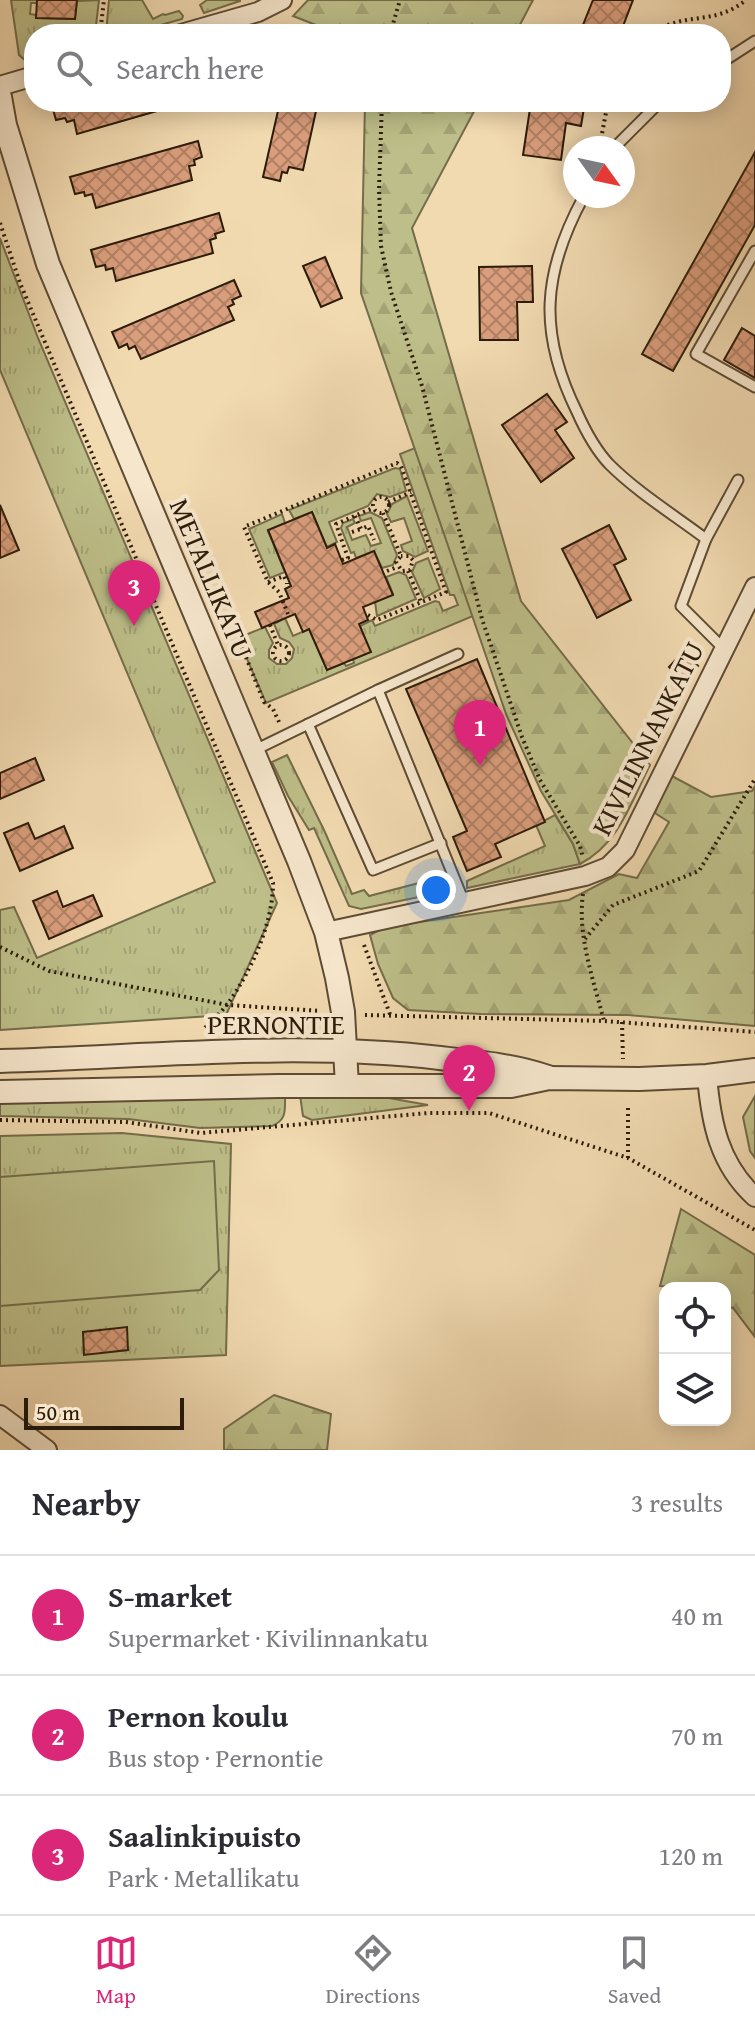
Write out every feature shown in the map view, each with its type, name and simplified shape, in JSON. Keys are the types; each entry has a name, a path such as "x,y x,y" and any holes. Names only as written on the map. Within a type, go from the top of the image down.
{"street":[{"path":"216,24 258,12 282,0"},
{"path":"0,86 24,79"},
{"name":"METALLIKATU","path":"0,97 5,125 48,264 326,932 343,1012 347,1086"},
{"name":"KIVILINNANKATU","path":"326,932 585,876 608,867 625,850 755,587"},
{"name":"PERNONTIE","path":"0,1061 145,1054 345,1051 403,1053 518,1067 549,1078"},
{"name":"PERNONTIE","path":"0,1092 511,1086 549,1078 639,1079 755,1070"},
{"path":"707,1076 711,1117 724,1158 739,1182 755,1197"},
{"path":"0,1415 47,1450"}],"lane":[{"path":"731,57 755,41"},
{"path":"626,136 650,112"},
{"path":"577,208 559,253 551,292 548,321 555,363 581,422 608,463 706,539"},
{"path":"755,251 696,354 755,387"},
{"path":"724,649 681,606 706,539 738,480"},
{"path":"252,751 458,654"},
{"path":"378,690 464,902"},
{"path":"308,724 373,870 441,843"}],"path":[{"path":"101,24 104,0"},
{"path":"393,24 400,0"},
{"path":"665,24 718,17 746,0"},
{"path":"382,112 381,246 391,292 422,386 482,619 522,737 540,780 580,846 585,876 581,908 585,939 604,1021"},
{"path":"601,136 605,112"},
{"path":"0,223 13,261 273,883 273,904 263,936 228,1005 201,1031"},
{"path":"13,261 20,259"},
{"path":"288,614 284,595 268,582 244,527 395,463 401,465 446,592 377,620 366,614"},
{"path":"388,502 411,492"},
{"path":"378,496 388,502 388,509 383,513 373,508 372,502 378,496"},
{"path":"342,560 348,558 335,526 339,521 373,508"},
{"path":"285,510 288,518"},
{"path":"383,513 401,556"},
{"path":"355,515 361,529"},
{"path":"352,532 368,526 374,540"},
{"path":"406,555 413,560 408,571 397,567 396,562 401,556 406,555"},
{"path":"387,571 397,567"},
{"path":"408,571 421,602"},
{"path":"268,582 284,576 287,583"},
{"path":"270,625 278,645"},
{"path":"237,635 264,702 273,709 284,735"},
{"path":"278,645 289,648 290,654 285,660 280,661 274,656 273,650 278,645"},
{"path":"585,939 613,905 699,871 755,779"},
{"path":"364,945 391,1017"},
{"path":"0,947 49,971 228,1005 391,1017 604,1021 755,1032"},
{"path":"622,1022 623,1059"},
{"path":"628,1107 628,1158"},
{"path":"0,1120 126,1122 201,1133 469,1111 489,1113 628,1158 755,1230"}],"green space":[{"path":"11,0 37,0 37,3 31,3 30,14 37,18 75,19 77,1 99,0 96,24 24,24 24,59 19,55"},
{"path":"109,0 142,0 153,19 179,11 183,16 164,24 107,24"},
{"path":"207,0 240,1 204,13 200,5"},
{"path":"308,0 533,0 520,24 313,24 293,16"},
{"path":"365,112 474,112 412,228 521,601 650,765 614,834 593,856 580,864 573,844 541,791 506,714 361,293"},
{"path":"0,238 38,338 277,903 226,1015 0,1030 0,910 14,907 37,958 215,882 0,370"},
{"path":"415,448 473,616 266,703 238,638 265,627 273,643 269,658 277,664 286,664 292,658 294,649 289,642 280,638 274,624 285,618 293,636 309,629 327,670 344,663 346,666 354,663 353,659 370,652 360,626 372,620 375,626 435,601 439,602 443,611 458,605 454,595 450,595 400,454"},
{"path":"395,468 400,469 406,491 390,497 377,494 368,506 329,522 337,542 327,547 312,512 294,519 289,510"},
{"path":"407,496 428,551 415,557 403,551 401,545 412,541 404,518 391,522 387,514 392,504"},
{"path":"370,512 382,518 397,555 393,565 382,568 374,551 356,558 354,552 351,553 341,528 343,523 353,519 355,523 347,527 352,540 366,535 371,546 381,543 371,518 361,521 359,516"},
{"path":"282,514 285,523 268,531 285,572 270,578 249,529"},
{"path":"428,558 440,589 424,598 412,572 416,563"},
{"path":"399,572 406,575 416,599 377,616 375,602 393,594 386,577"},
{"path":"287,755 352,894 364,890 369,896 442,877 448,891 361,909 349,906 314,828 309,830 272,762"},
{"path":"670,775 711,797 752,791 755,786 755,1026 628,1015 408,1010 393,998 378,964 370,935 385,927 569,900 619,874 637,878 669,822 655,813"},
{"path":"555,815 573,844 580,864 467,888 467,881 545,846 536,825"},
{"path":"285,1095 283,1118 272,1126 200,1128 128,1119 0,1116 0,1103 14,1099"},
{"path":"300,1095 372,1095 428,1105 312,1120 303,1116"},
{"path":"755,1096 755,1158 750,1151 743,1117"},
{"path":"122,1133 231,1144 226,1355 0,1366 0,1136"},
{"path":"214,1161 219,1270 200,1290 0,1306 0,1177"},
{"path":"681,1209 755,1255 755,1337 731,1308 731,1282 661,1282"},
{"path":"274,1395 331,1414 327,1450 224,1450 224,1429"}],"building":[{"path":"37,0 77,0 75,19 36,18"},
{"path":"593,0 633,0 624,24 583,24"},
{"path":"54,112 154,112 77,134 74,120 56,120"},
{"path":"278,112 316,112 303,170 289,167 287,173 282,172 280,181 263,177"},
{"path":"529,112 583,112 581,126 566,123 561,160 523,155"},
{"path":"198,141 202,157 194,160 195,165 189,166 192,180 96,208 92,194 75,194 70,177"},
{"path":"755,152 755,225 673,371 642,354"},
{"path":"219,213 224,231 210,240 213,253 116,281 113,268 106,270 105,265 96,267 91,250"},
{"path":"325,257 342,298 321,307 303,266"},
{"path":"532,266 533,302 517,302 518,340 480,340 479,267"},
{"path":"234,280 241,296 232,300 234,304 228,307 234,320 141,359 135,346 129,349 127,344 119,348 112,332"},
{"path":"742,328 755,336 755,378 724,360"},
{"path":"547,394 567,422 555,430 574,458 541,482 502,425"},
{"path":"0,505 19,550 0,558"},
{"path":"312,512 327,548 335,544 343,564 374,551 393,595 363,607 368,620 359,624 371,652 327,670 309,629 303,632 295,614 262,628 255,612 289,598 285,589 291,586 268,530"},
{"path":"609,525 626,559 614,565 631,600 597,618 562,549"},
{"path":"684,651 698,666 683,681 669,667"},
{"path":"477,659 545,822 495,844 501,857 467,871 453,837 467,831 406,689"},
{"path":"35,758 44,780 0,799 0,773"},
{"path":"28,823 35,839 64,826 73,848 20,871 4,833"},
{"path":"57,891 63,907 93,895 102,916 49,939 33,901"},
{"path":"127,1327 128,1350 84,1355 83,1332"}],"place":[{"name":"Saalinkipuisto","path":"134,626"},
{"name":"S-market","path":"480,766"},
{"name":"Pernon koulu","path":"469,1111"}]}
